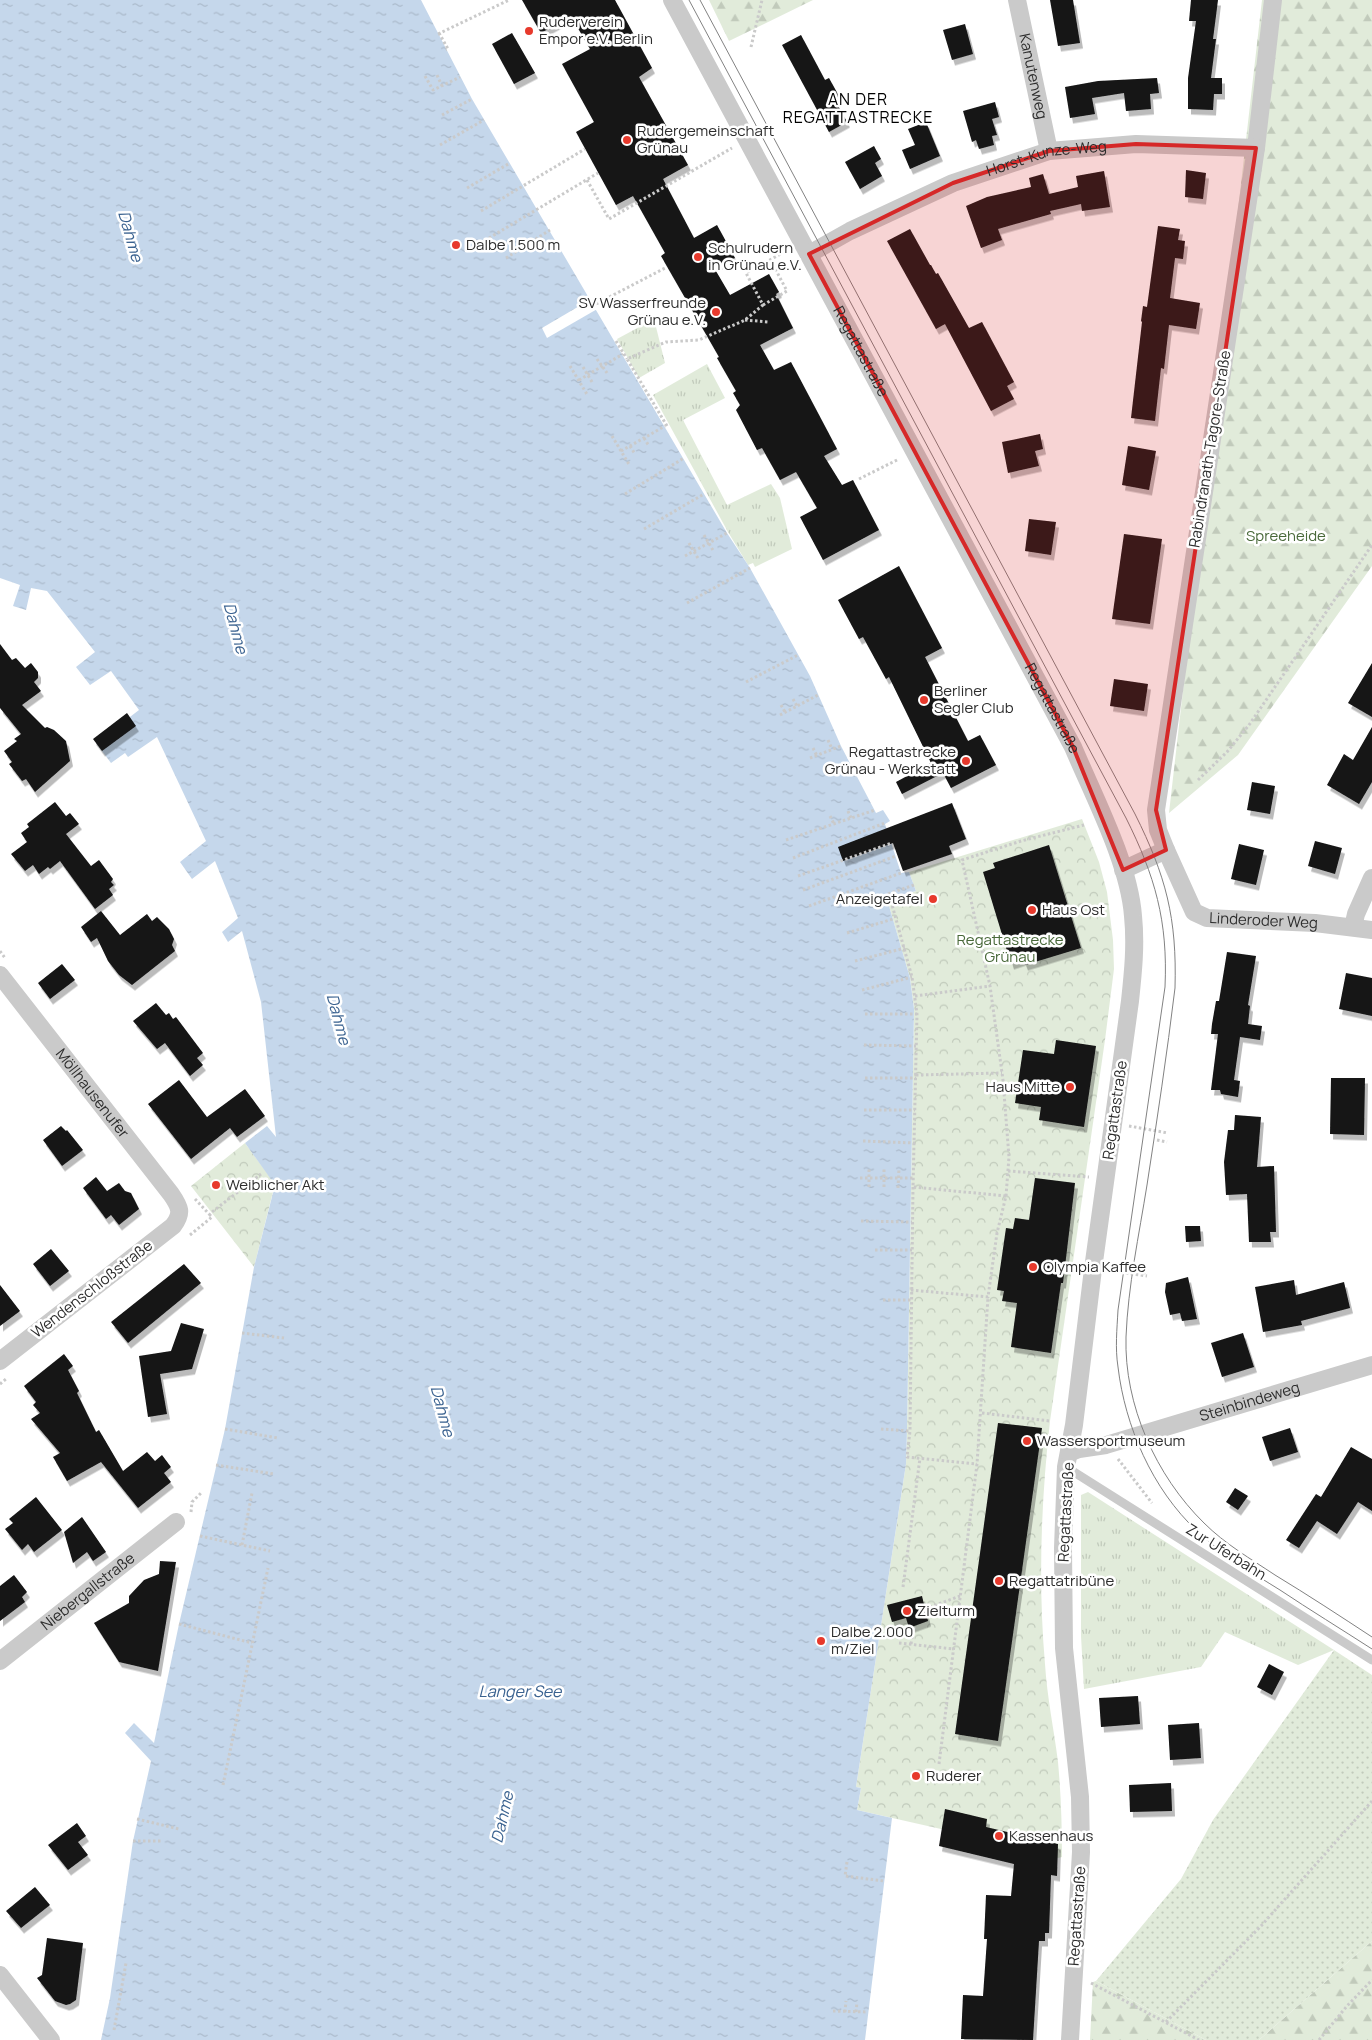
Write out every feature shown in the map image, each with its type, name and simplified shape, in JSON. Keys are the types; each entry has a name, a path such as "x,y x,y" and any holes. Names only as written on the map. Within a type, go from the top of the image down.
{"street":[{"name":"Regattastraße","path":"672,0 1073,747 1123,870 1133,915 1134,962 1068,1460 1063,1548 1064,1648 1080,1797 1081,1852 1070,2040"},
{"name":"Kanutenweg","path":"1017,0 1049,152"},
{"name":"Rabindranath-Tagore-Straße","path":"1166,850 1158,830 1156,810 1256,148 1273,0"},
{"name":"Horst-Kunze-Weg","path":"806,248 850,231 953,183 1049,152 1136,144 1256,148"},
{"path":"1123,870 1166,850"},
{"name":"Linderoder Weg","path":"1166,850 1194,912 1207,918 1315,923 1353,926 1372,930"},
{"path":"1353,926 1356,914 1372,878"},
{"name":"Möllhausenufer","path":"0,974 166,1187 178,1204 181,1212"},
{"name":"Wendenschloßstraße","path":"0,1361 173,1226 181,1212"},
{"name":"Steinbindeweg","path":"1068,1460 1079,1449 1106,1445 1372,1365"},
{"name":"Niebergallstraße","path":"0,1661 176,1522"},
{"path":"0,1975 51,2040"}],"lane":[{"name":"Zur Uferbahn","path":"1068,1460 1372,1660"}],"path":[{"path":"446,50 448,49 439,33 509,0"},
{"path":"751,47 762,0"},
{"path":"437,75 442,86"},
{"path":"425,76 433,90 460,77"},
{"path":"442,115 472,99"},
{"path":"440,145 484,120"},
{"path":"587,180 609,219 747,141"},
{"path":"482,211 585,149"},
{"path":"467,188 510,164"},
{"path":"489,238 598,173"},
{"path":"506,258 550,230"},
{"path":"762,305 746,273 770,259 806,248"},
{"path":"627,359 666,342 699,340 745,320 762,305 787,291 770,259"},
{"path":"596,304 667,267"},
{"path":"745,320 768,322"},
{"path":"616,341 666,426 621,451"},
{"path":"579,380 623,354"},
{"path":"597,359 607,373"},
{"path":"570,366 588,396"},
{"path":"583,367 592,382"},
{"path":"612,436 630,466"},
{"path":"644,438 649,446"},
{"path":"630,446 635,454"},
{"path":"859,479 913,451"},
{"path":"624,494 684,458"},
{"path":"644,529 704,494"},
{"path":"685,556 727,533"},
{"path":"704,535 714,552"},
{"path":"689,543 699,560"},
{"path":"1198,780 1227,752 1249,725 1372,545"},
{"path":"686,603 750,568"},
{"path":"746,682 798,655"},
{"path":"780,715 818,695"},
{"path":"793,698 797,706"},
{"path":"781,705 785,712"},
{"path":"828,740 832,749"},
{"path":"810,758 841,746"},
{"path":"813,748 817,756"},
{"path":"786,840 875,810"},
{"path":"848,811 851,818"},
{"path":"830,816 834,824"},
{"path":"793,858 885,823"},
{"path":"939,1764 977,1464 982,1413 988,1296 997,1234 1006,1196 1009,1158 1002,1073 990,986 962,860 1021,841 1084,825"},
{"path":"798,876 892,843"},
{"path":"803,890 896,856"},
{"path":"809,906 901,874"},
{"path":"888,894 914,885"},
{"path":"891,901 912,977 917,1014 908,1456 977,1464"},
{"path":"847,933 893,919"},
{"path":"855,961 905,948"},
{"path":"862,990 912,977"},
{"path":"915,996 990,986"},
{"path":"865,1014 917,1014"},
{"path":"864,1045 916,1046"},
{"path":"864,1078 1002,1073"},
{"path":"864,1110 915,1110"},
{"path":"1112,1122 1168,1133"},
{"path":"1157,1140 1167,1142"},
{"path":"863,1141 915,1143"},
{"path":"869,1187 870,1168"},
{"path":"884,1168 884,1187"},
{"path":"898,1188 899,1168"},
{"path":"1008,1171 1105,1180"},
{"path":"212,1217 210,1215 212,1212 261,1174"},
{"path":"860,1178 913,1178"},
{"path":"913,1187 1006,1196"},
{"path":"861,1221 912,1222"},
{"path":"875,1250 912,1250"},
{"path":"1093,1269 1148,1275 1138,1272"},
{"path":"911,1290 988,1296"},
{"path":"883,1300 911,1300"},
{"path":"242,1333 284,1338"},
{"path":"982,1413 1050,1421"},
{"path":"225,1429 278,1438"},
{"path":"881,1429 910,1431"},
{"path":"1106,1445 1156,1509"},
{"path":"903,1587 920,1458"},
{"path":"216,1465 274,1474"},
{"path":"242,1545 252,1493"},
{"path":"200,1536 270,1551"},
{"path":"223,1785 268,1568"},
{"path":"925,1609 960,1596"},
{"path":"179,1624 252,1643"},
{"path":"911,1644 914,1626"},
{"path":"899,1644 954,1649"},
{"path":"1166,2022 1261,1926 1372,1801"},
{"path":"137,1819 179,1829"},
{"path":"132,1841 163,1841"},
{"path":"847,1862 845,1876 884,1881"},
{"path":"114,2030 126,1963"},
{"path":"1073,1974 1199,2040"},
{"path":"1318,2040 1372,1980"},
{"path":"845,2012 846,2001"},
{"path":"856,2012 857,2002"},
{"path":"833,2011 868,2012"}],"highlighted area":[{"path":"1136,144 1256,148 1156,810 1166,850 1123,870 1073,747 809,254 953,183 1049,151"}],"green space":[{"path":"709,0 813,0 729,41"},
{"name":"Spreeheide","path":"1262,0 1372,0 1372,566 1238,755 1169,813"},
{"path":"654,319 665,363 639,378 617,339"},
{"path":"707,364 725,398 683,420 727,505 771,484 780,498 792,549 755,567 753,563 748,565 728,532 653,395"},
{"name":"Regattastrecke Grünau","path":"1082,819 1099,862 1107,892 1113,940 1114,969 1050,1421 1044,1482 1041,1573 1043,1634 1046,1676 1060,1786 1062,1857 1058,1858 857,1810 861,1788 856,1787 906,1464 914,1009 910,978 887,899 916,891 909,872"},
{"path":"245,1143 275,1184 254,1267 191,1186"},
{"path":"1088,1492 1334,1650 1298,1665 1225,1632 1201,1667 1084,1689 1081,1636 1081,1495"},
{"path":"1334,1650 1372,1675 1372,1941 1259,2040 1206,2040 1096,1981 1181,1879 1213,1820"},
{"path":"1372,1941 1372,2040 1259,2040"},
{"path":"1096,1981 1206,2040 1090,2040 1093,1982"}],"water":[{"name":"Langer See","path":"0,0 421,0 472,99 727,533 750,568 810,676 841,746 876,813 883,810 890,821 885,824 901,873 909,872 916,891 887,899 910,978 914,1009 907,1430 906,1464 856,1787 861,1788 857,1810 892,1818 865,2040 101,2040 110,1998 133,1841 151,1761 125,1733 134,1723 154,1743 179,1624 225,1429 254,1267 275,1185 245,1143 267,1126 276,1137 261,1002 242,931 228,942 222,932 238,918 215,861 192,879 180,862 206,841 157,737 128,757 125,753 111,763 96,743 139,710 111,671 90,685 76,667 95,652 47,591 31,588 26,610 13,606 20,585 0,578"}],"pier":[{"path":"593,298 599,308 547,338 542,328"}],"building":[{"path":"522,0 615,0 652,68 639,77 688,165 663,179 694,238 717,225 735,258 713,266 730,295 769,274 779,292 776,294 793,328 760,345 774,370 791,362 837,449 824,456 842,485 853,480 879,530 823,560 800,517 817,508 796,472 780,480 762,448 757,450 736,410 740,405 733,393 736,391 717,358 719,357 661,256 665,253 633,196 616,205 576,132 594,122 562,64 590,49 571,16 541,33"},
{"path":"1050,0 1073,0 1080,43 1058,46"},
{"path":"1191,0 1218,0 1211,78 1222,78 1222,94 1214,94 1213,110 1188,109 1188,78 1196,21 1189,21"},
{"path":"965,24 973,54 952,60 943,30"},
{"path":"512,33 535,73 514,84 492,44"},
{"path":"801,35 825,80 829,78 840,98 835,100 847,122 829,132 782,45"},
{"path":"1157,78 1159,93 1150,94 1151,109 1126,111 1124,93 1092,98 1095,114 1070,118 1065,87 1098,81"},
{"path":"995,102 999,117 992,119 997,135 992,136 994,145 979,149 976,140 972,142 963,111"},
{"path":"926,122 940,156 910,169 902,150 915,145 908,129"},
{"path":"874,146 881,159 875,163 882,176 860,189 845,162"},
{"path":"1186,170 1206,173 1203,199 1185,197"},
{"path":"1104,171 1110,207 1082,211 1081,204 1050,211 1051,214 998,229 1002,240 981,248 966,206 987,197 1031,187 1029,178 1043,174 1049,194 1078,187 1076,176"},
{"path":"1158,226 1180,229 1178,240 1185,241 1183,259 1175,258 1170,298 1200,303 1196,329 1169,325 1164,369 1161,368 1155,421 1131,418 1143,306 1147,307"},
{"path":"910,229 930,265 936,274 938,273 969,328 982,322 1014,382 1007,386 1014,399 991,411 945,324 936,329 887,241"},
{"path":"1040,434 1043,449 1035,451 1039,466 1008,473 1002,442"},
{"path":"1128,446 1156,451 1149,490 1122,485"},
{"path":"1029,519 1056,522 1051,555 1025,551"},
{"path":"1124,534 1162,539 1150,624 1112,619"},
{"path":"899,566 942,648 925,657 968,741 980,735 996,765 951,788 943,773 902,794 896,782 931,763 889,677 886,679 863,637 859,639 838,600"},
{"path":"0,644 12,660 16,658 25,668 31,663 38,672 38,678 34,682 41,691 22,705 45,728 54,730 66,741 70,761 35,792 26,779 22,781 9,764 12,762 4,751 17,741 14,739 21,734 0,708"},
{"path":"1372,663 1372,717 1348,703"},
{"path":"1114,679 1148,684 1144,711 1110,706"},
{"path":"127,713 136,726 102,751 93,739"},
{"path":"1372,727 1372,782 1359,804 1327,785 1344,754 1353,760"},
{"path":"1252,782 1275,786 1270,814 1247,810"},
{"path":"55,802 66,816 70,813 79,824 66,834 91,866 99,860 113,879 111,882 114,885 109,889 113,895 95,909 60,861 50,869 48,867 39,874 33,865 25,871 11,854 27,842 21,833 29,827 27,824"},
{"path":"952,803 966,839 949,846 952,854 903,871 893,843 843,861 838,847"},
{"path":"1315,841 1342,848 1335,874 1308,866"},
{"path":"1239,844 1264,850 1256,885 1231,879"},
{"name":"Haus Ost","path":"1049,845 1081,948 1025,965 1023,960 1011,964 983,872 995,868 993,863"},
{"path":"101,911 120,935 147,914 152,921 157,917 169,929 174,939 172,945 175,951 132,985 119,975 108,961 97,938 91,942 81,927"},
{"path":"1227,952 1256,956 1248,1005 1250,1006 1248,1024 1262,1026 1260,1040 1240,1037 1234,1080 1240,1081 1238,1097 1221,1094 1220,1090 1211,1090 1218,1034 1211,1034 1212,1024 1216,1001 1219,1001"},
{"path":"62,964 75,980 50,999 38,983"},
{"path":"1346,973 1372,978 1372,1016 1339,1009"},
{"path":"156,1003 166,1015 169,1013 173,1019 176,1017 203,1053 197,1058 203,1065 190,1076 165,1043 157,1049 133,1021"},
{"name":"Haus Mitte","path":"1056,1040 1096,1046 1084,1127 1039,1120 1041,1107 1015,1103 1023,1050 1054,1054"},
{"path":"1331,1078 1365,1078 1364,1135 1330,1134"},
{"path":"179,1080 207,1117 245,1089 265,1116 237,1137 230,1128 191,1159 148,1104"},
{"path":"1235,1115 1261,1117 1257,1167 1274,1166 1276,1232 1270,1232 1271,1242 1249,1242 1247,1194 1226,1195 1224,1162 1228,1130 1234,1130"},
{"path":"61,1126 67,1130 83,1150 62,1166 43,1140"},
{"path":"96,1177 107,1191 119,1183 125,1191 131,1193 139,1209 119,1225 111,1215 106,1219 83,1188"},
{"name":"Olympia Kaffee","path":"1035,1178 1075,1183 1063,1283 1061,1283 1051,1353 1011,1347 1017,1303 1002,1301 1004,1291 997,1290 1006,1228 1013,1229 1015,1218 1029,1220"},
{"path":"1185,1226 1200,1226 1201,1241 1186,1242"},
{"path":"51,1249 69,1271 50,1286 33,1264"},
{"path":"184,1264 201,1283 128,1343 111,1322"},
{"path":"1188,1277 1197,1319 1182,1321 1180,1313 1170,1315 1165,1292 1166,1283"},
{"path":"1294,1280 1296,1295 1344,1282 1350,1308 1301,1321 1302,1325 1263,1332 1255,1287"},
{"path":"0,1285 20,1311 0,1326"},
{"path":"181,1323 204,1329 192,1369 160,1374 167,1414 148,1417 139,1356 171,1351"},
{"path":"1243,1333 1254,1367 1222,1377 1211,1343"},
{"path":"64,1354 73,1366 68,1370 96,1432 99,1430 123,1471 147,1452 155,1461 162,1455 171,1467 164,1473 171,1482 138,1508 101,1462 67,1481 53,1457 60,1453 31,1419 40,1413 33,1405 36,1402 24,1386"},
{"name":"Regattatribüne","path":"998,1423 1042,1428 998,1741 955,1734"},
{"path":"1290,1428 1298,1452 1270,1461 1262,1437"},
{"path":"1351,1447 1372,1459 1372,1511 1358,1502 1337,1534 1317,1521 1299,1548 1286,1540 1316,1494 1321,1497"},
{"path":"1235,1488 1248,1496 1238,1510 1226,1502"},
{"path":"36,1497 62,1530 34,1552 28,1544 22,1550 5,1529 13,1523 9,1519"},
{"path":"82,1517 106,1552 93,1561 87,1552 73,1563 64,1532"},
{"path":"160,1561 176,1562 158,1671 119,1662 94,1623 129,1603 129,1596 144,1580 159,1574"},
{"path":"14,1575 27,1592 22,1597 25,1602 0,1621 0,1586"},
{"name":"Zielturm","path":"922,1596 928,1621 909,1628 906,1618 892,1622 887,1605"},
{"path":"1269,1664 1284,1672 1272,1695 1257,1687"},
{"path":"1138,1696 1140,1724 1101,1727 1099,1698"},
{"path":"1199,1723 1201,1758 1170,1760 1168,1725"},
{"path":"1171,1783 1172,1811 1130,1812 1129,1785"},
{"path":"945,1809 987,1819 986,1827 1058,1844 1057,1876 1051,1875 1049,1933 1045,1933 1045,1941 1039,1941 1033,2040 961,2039 963,1995 983,1996 987,1939 984,1939 986,1895 1011,1896 1014,1864 939,1846"},
{"path":"77,1823 86,1836 78,1842 88,1855 68,1870 48,1845"},
{"path":"35,1887 50,1905 21,1928 6,1911"},
{"path":"47,1938 83,1943 76,2000 70,2004 66,2005 55,2001 37,1978 42,1975"}],"tram line":[{"path":"689,0 1126,818 1145,860 1158,899 1164,941 1165,987 1118,1310 1116,1339 1117,1360 1122,1389 1134,1434 1154,1476 1181,1514 1197,1531 1226,1555 1372,1649"},
{"path":"700,0 1135,814 1146,836 1162,878 1174,940 1175,988 1158,1112 1131,1280 1126,1337 1127,1363 1131,1388 1146,1438 1171,1484 1212,1531 1275,1575 1372,1637"}],"place":[{"name":"Ruderverein Empor e.V. Berlin","path":"529,31"},
{"name":"Rudergemeinschaft Grünau","path":"627,140"},
{"name":"Dalbe 1.500 m","path":"456,245"},
{"name":"Schulrudern in Grünau e.V.","path":"698,257"},
{"name":"SV Wasserfreunde Grünau e.V.","path":"716,312"},
{"name":"Berliner Segler Club","path":"924,700"},
{"name":"Regattastrecke Grünau - Werkstatt","path":"966,761"},
{"name":"Anzeigetafel","path":"933,899"},
{"name":"Haus Ost","path":"1032,910"},
{"name":"Haus Mitte","path":"1070,1087"},
{"name":"Weiblicher Akt","path":"216,1185"},
{"name":"Olympia Kaffee","path":"1033,1267"},
{"name":"Wassersportmuseum","path":"1027,1441"},
{"name":"Regattatribüne","path":"999,1581"},
{"name":"Zielturm","path":"907,1611"},
{"name":"Dalbe 2.000 m/Ziel","path":"821,1641"},
{"name":"Ruderer","path":"916,1776"},
{"name":"Kassenhaus","path":"999,1836"}],"district":[{"name":"AN DER REGATTASTRECKE","path":"858,108"}],"water label":[{"name":"Dahme","path":"131,236"},
{"name":"Dahme","path":"236,628"},
{"name":"Dahme","path":"339,1019"},
{"name":"Dahme","path":"443,1411"},
{"name":"Dahme","path":"502,1817"}]}
